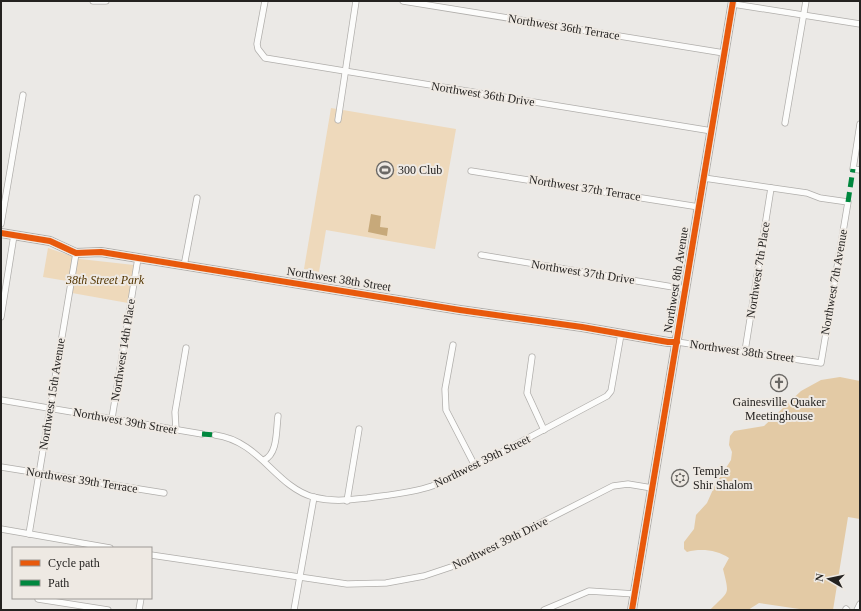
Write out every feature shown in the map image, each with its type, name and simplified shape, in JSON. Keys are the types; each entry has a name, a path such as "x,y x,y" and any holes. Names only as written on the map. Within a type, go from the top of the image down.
{"street":[{"path":"93,1 106,1"},
{"name":"Northwest 36th Drive","path":"264,1 257,44 258,49 265,58 712,131"},
{"path":"338,120 356,1"},
{"name":"Northwest 36th Terrace","path":"403,1 724,53"},
{"path":"785,123 806,1"},
{"path":"733,2 860,24"},
{"name":"Northwest 8th Avenue","path":"632,610 733,2"},
{"path":"1,224 22,95"},
{"path":"860,124 853,169 860,170"},
{"name":"Northwest 37th Terrace","path":"471,171 699,206"},
{"path":"704,178 771,188"},
{"name":"Northwest 7th Avenue","path":"771,188 807,193 820,198 848,202 821,363"},
{"name":"Northwest 7th Place","path":"745,351 771,188"},
{"path":"184,266 197,198"},
{"name":"Northwest 38th Street","path":"1,233 50,241 76,253 101,252 460,310 668,342 745,351 821,363"},
{"path":"1,317 14,236"},
{"name":"Northwest 15th Avenue","path":"29,534 76,253"},
{"name":"Northwest 37th Drive","path":"481,255 686,288"},
{"name":"Northwest 14th Place","path":"112,418 138,258"},
{"name":"Northwest 39th Street","path":"215,435 243,444 264,460 293,486 314,497 333,501 347,501 408,492 432,486 475,466 544,430 611,391 622,334"},
{"path":"453,345 445,389 446,410 475,466"},
{"path":"176,430 176,412 186,348"},
{"path":"532,357 527,393 544,430"},
{"name":"Northwest 39th Street","path":"1,400 202,434"},
{"path":"264,460 270,456 273,450 278,416"},
{"path":"347,501 359,428"},
{"name":"Northwest 39th Terrace","path":"1,467 164,493"},
{"name":"Northwest 39th Drive","path":"152,555 300,578 366,585 424,576 460,564 613,486 628,484 652,488"},
{"path":"294,610 314,497"},
{"path":"1,529 104,547"},
{"path":"544,610 589,591 635,594"},
{"path":"38,599 108,610"},
{"path":"139,610 141,599"},
{"path":"857,610 860,604"}],"green space":[{"name":"300 Club","path":"331,108 456,129 435,249 326,230 319,272 304,269"},
{"name":"38th Street Park","path":"48,248 80,259 134,265 128,303 72,293 67,281 43,277"}],"shaded area":[{"path":"371,214 381,216 380,227 388,228 387,236 368,232"},
{"path":"840,377 860,381 860,519 848,517 833,610 806,610 759,603 748,610 710,610 726,592 727,584 723,569 729,558 709,550 687,552 684,549 684,542 694,529 696,515 707,503 715,485 731,460 732,452 729,445 730,436 734,431 764,426 801,391 821,380"}],"marked path":[{"path":"848,202 853,169"},
{"path":"202,434 215,435"}],"cycle path":[{"path":"632,610 733,1"},
{"path":"1,233 50,241 76,253 101,252 460,310 582,327 668,342 677,342"}],"place":[{"name":"300 Club","path":"385,170"},
{"name":"Gainesville Quaker Meetinghouse","path":"779,383"},
{"name":"Temple Shir Shalom","path":"680,478"}]}
